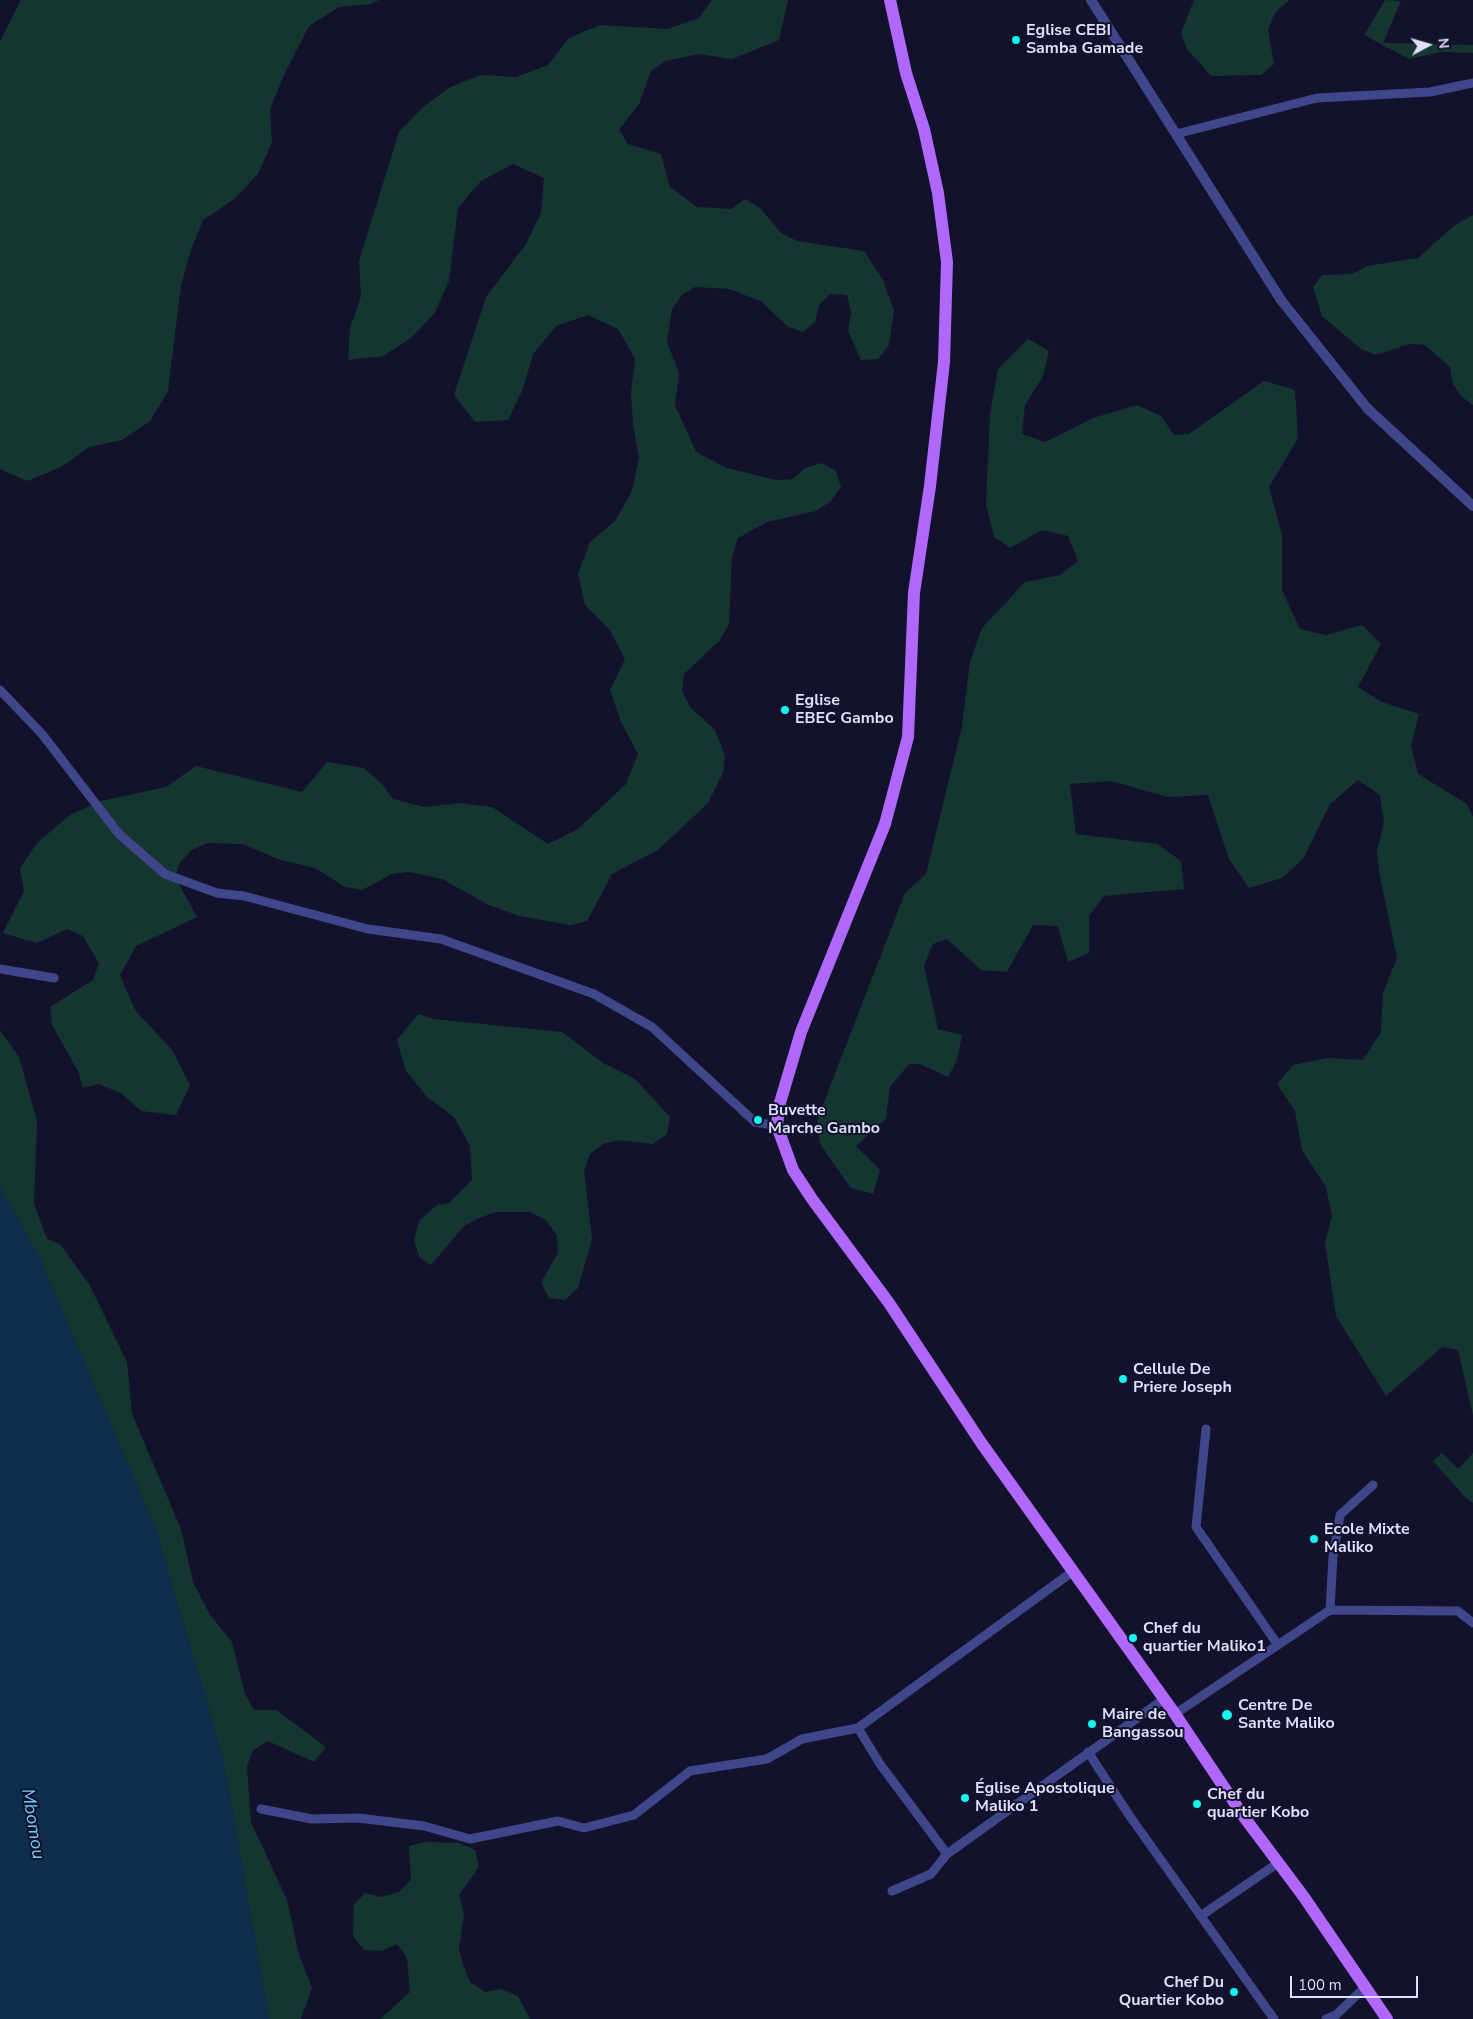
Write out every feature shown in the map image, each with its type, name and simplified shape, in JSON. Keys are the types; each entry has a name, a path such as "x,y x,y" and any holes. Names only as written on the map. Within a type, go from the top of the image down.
{"main road":[{"path":"890,0 906,73 924,129 938,193 948,262 948,301 942,372 930,486 914,592 908,737 885,824 801,1032 779,1106 777,1126 793,1170 812,1199 889,1302 982,1444 1175,1714 1244,1817 1387,2019"}],"street":[{"path":"1091,0 1281,300 1367,408 1473,506"},
{"path":"1176,134 1317,98 1430,92 1473,83"},
{"path":"0,690 42,734 119,834 166,874 217,892 244,896 368,929 441,939 594,994 652,1027 755,1122 777,1126"},
{"path":"1,968 54,978"},
{"path":"1206,1429 1196,1527 1278,1645"},
{"path":"1330,1610 1333,1556 1340,1515 1374,1485"},
{"path":"261,1809 312,1819 358,1818 424,1826 470,1839 558,1821 584,1828 634,1815 690,1771 767,1759 802,1739 858,1728 1072,1572"},
{"path":"1175,1714 1330,1610 1458,1611 1473,1623"},
{"path":"892,1891 931,1874 947,1854 1088,1752 1164,1700"},
{"path":"858,1728 880,1764 947,1854"},
{"path":"1088,1752 1129,1815 1202,1915 1274,2019"},
{"path":"1202,1915 1278,1863"},
{"path":"1326,2019 1336,2015 1364,1988"}],"green space":[{"path":"21,0 379,0 371,4 339,7 309,26 284,75 270,109 272,142 258,174 233,200 203,220 190,253 181,286 168,391 150,421 122,440 89,447 61,467 27,481 0,469 0,42"},
{"path":"712,0 788,0 779,40 732,59 699,54 665,61 651,71 639,104 619,130 628,144 661,154 670,187 697,207 731,209 745,199 760,208 781,233 797,241 864,251 883,280 894,311 889,345 878,359 861,360 848,331 851,312 847,295 830,294 819,305 815,322 803,332 787,326 762,302 730,289 695,287 682,295 672,309 667,342 679,373 675,405 696,452 727,468 776,480 793,479 805,468 822,463 836,471 841,487 831,501 816,511 767,522 738,538 732,557 729,624 720,640 684,674 682,691 690,707 715,730 725,756 723,773 708,803 658,850 612,874 587,921 571,925 519,916 487,904 442,879 409,872 392,874 362,890 345,887 315,868 281,860 242,844 207,843 192,850 180,862 175,877 197,917 136,946 120,975 135,1010 172,1050 190,1085 176,1115 141,1111 122,1094 99,1084 83,1088 78,1071 52,1025 50,1007 93,980 99,963 83,936 67,929 37,943 3,933 24,891 20,868 37,843 70,815 101,801 166,787 196,766 302,792 327,762 364,768 382,784 393,799 424,807 459,803 492,807 548,844 578,829 626,784 638,754 622,724 610,690 625,659 609,629 585,605 578,574 590,542 615,521 632,491 639,458 633,425 631,393 635,359 618,329 588,315 556,326 533,354 523,389 508,420 475,422 454,395 486,297 526,244 541,213 544,178 513,164 481,181 458,208 449,281 434,314 411,338 383,356 348,360 350,328 361,296 359,261 399,132 422,108 450,87 481,75 516,77 548,65 569,38 600,25 667,29 699,18"},
{"path":"1194,0 1289,0 1275,13 1268,29 1274,64 1261,75 1211,76 1187,49 1181,33"},
{"path":"1385,0 1401,1 1383,43 1473,45 1473,53 1441,52 1409,59 1364,35"},
{"path":"1473,215 1473,405 1462,397 1453,384 1450,367 1425,345 1409,344 1376,355 1361,349 1322,316 1313,287 1322,275 1352,274 1367,266 1418,258 1455,225"},
{"path":"1028,339 1049,351 1043,376 1025,405 1022,434 1045,442 1093,418 1137,405 1161,416 1174,435 1189,434 1264,381 1295,390 1298,438 1269,487 1282,535 1282,590 1300,629 1326,635 1362,625 1381,644 1358,687 1382,702 1419,714 1411,746 1418,774 1467,804 1473,817 1473,1416 1458,1350 1442,1347 1386,1396 1336,1316 1325,1243 1332,1216 1326,1187 1302,1150 1295,1111 1277,1084 1293,1065 1327,1058 1363,1060 1381,1032 1383,993 1397,958 1380,877 1377,851 1384,822 1380,795 1358,780 1330,804 1303,859 1282,878 1249,888 1229,859 1208,795 1168,797 1111,781 1070,784 1076,834 1157,844 1181,861 1184,889 1104,896 1089,916 1089,953 1068,962 1058,926 1033,925 1007,972 981,970 947,939 933,944 924,965 938,1029 962,1035 957,1060 948,1077 920,1064 909,1064 890,1087 886,1119 856,1146 880,1170 873,1194 851,1188 820,1144 817,1120 905,893 926,874 962,726 970,662 982,628 1025,582 1060,575 1078,561 1068,536 1042,530 1010,548 994,537 986,504 990,414 998,369"},
{"path":"418,1014 434,1019 562,1032 603,1063 635,1079 670,1117 667,1134 653,1144 619,1140 603,1144 590,1154 584,1171 592,1239 578,1288 565,1300 549,1298 541,1282 558,1253 557,1236 546,1220 530,1212 496,1212 479,1218 464,1226 431,1265 420,1258 414,1241 419,1221 437,1205 449,1203 472,1180 470,1146 454,1117 427,1097 406,1071 397,1040"},
{"path":"0,1030 19,1057 37,1121 34,1204 47,1239 60,1244 89,1284 127,1362 132,1414 181,1529 193,1582 210,1615 232,1642 245,1694 254,1710 276,1710 326,1747 314,1762 268,1741 253,1750 247,1766 251,1822 287,1900 299,1955 312,1988 301,2019 269,2019 223,1758 155,1527 41,1261 0,1187"},
{"path":"1442,1453 1458,1469 1473,1453 1473,1503 1465,1497 1433,1461"},
{"path":"425,1842 459,1843 475,1850 479,1867 459,1895 464,1914 459,1949 463,1965 470,1982 485,1992 501,1989 518,1996 530,2019 380,2019 410,1992 407,1958 397,1944 381,1951 364,1950 353,1936 354,1904 365,1893 381,1897 399,1892 411,1880 409,1846"}],"water":[{"name":"Mbomou","path":"0,1187 41,1261 155,1527 223,1758 269,2019 0,2019"}],"place":[{"name":"Eglise CEBI Samba Gamade","path":"1016,40"},
{"name":"Eglise EBEC Gambo","path":"785,710"},
{"name":"Buvette Marche Gambo","path":"758,1120"},
{"name":"Cellule De Priere Joseph","path":"1123,1379"},
{"name":"Ecole Mixte Maliko","path":"1314,1539"},
{"name":"Chef du quartier Maliko1","path":"1133,1638"},
{"name":"Centre De Sante Maliko","path":"1227,1715"},
{"name":"Maire de Bangassou","path":"1092,1724"},
{"name":"Église Apostolique Maliko 1","path":"965,1798"},
{"name":"Chef du quartier Kobo","path":"1197,1804"},
{"name":"Chef Du Quartier Kobo","path":"1234,1992"}]}
